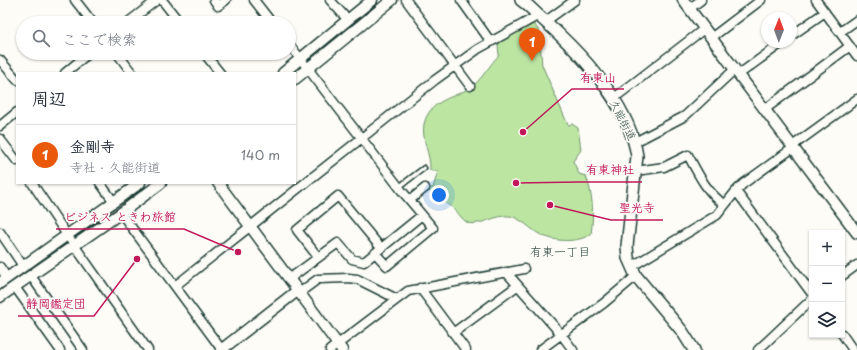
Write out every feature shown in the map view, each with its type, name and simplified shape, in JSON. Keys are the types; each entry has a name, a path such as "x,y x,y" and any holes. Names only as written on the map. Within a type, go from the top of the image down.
{"main road":[{"name":"久能街道","path":"521,0 529,3 574,49 613,100 635,142 637,156 636,171 627,246 633,271 682,331 694,350"}],"street":[{"path":"75,0 88,16"},
{"path":"136,16 157,0"},
{"path":"162,0 175,16"},
{"path":"214,0 218,6 226,0"},
{"path":"254,0 267,16"},
{"path":"330,0 348,20"},
{"path":"284,72 372,0"},
{"path":"296,78 392,0"},
{"path":"406,0 456,65 470,86"},
{"path":"461,0 491,42"},
{"path":"175,286 251,228 456,65 491,42 542,18 574,0"},
{"path":"683,0 857,233"},
{"path":"689,9 701,0"},
{"path":"711,38 761,0"},
{"path":"816,0 857,56"},
{"path":"797,32 825,12"},
{"path":"840,32 857,20"},
{"path":"613,100 704,29"},
{"path":"764,110 850,46"},
{"path":"635,142 685,116 736,72 774,48"},
{"path":"296,52 307,69 398,187 433,228 387,266 378,250 338,196 297,230 318,257"},
{"path":"0,60 16,79"},
{"path":"66,72 81,60"},
{"path":"122,60 131,72"},
{"path":"210,60 219,72"},
{"path":"540,350 604,303 633,271 718,215 736,191 857,99"},
{"path":"0,126 16,113"},
{"path":"0,140 16,160"},
{"path":"636,171 664,167 688,155 701,180 718,200 725,205"},
{"path":"33,184 66,235 148,350"},
{"path":"101,184 114,202"},
{"path":"0,267 3,280 139,184"},
{"path":"0,297 121,213 160,184"},
{"path":"219,184 289,279 337,348 408,291 524,269"},
{"path":"410,200 425,188"},
{"path":"736,191 809,290"},
{"path":"121,213 222,350 298,292 318,279 357,279 397,299"},
{"path":"289,279 338,242 352,259 364,262 422,215"},
{"path":"0,232 24,266"},
{"path":"845,274 857,265"},
{"path":"506,272 561,334 573,350"},
{"path":"31,276 83,350"},
{"path":"15,286 60,350"},
{"path":"454,333 517,286"},
{"path":"420,288 466,350"},
{"path":"758,350 809,302"},
{"path":"845,338 854,350"}],"lane":[{"path":"398,187 424,168"}],"green space":[{"path":"534,24 539,31 542,65 568,125 572,124 578,128 581,150 573,161 579,174 586,176 593,212 591,234 580,239 553,239 537,233 518,219 510,216 499,217 472,224 468,223 453,208 430,193 427,188 433,188 438,171 430,170 423,130 427,116 431,109 437,104 474,85 499,55 498,46 500,41"}],"place":[{"name":"金剛寺","path":"532,61"},
{"name":"有東山","path":"523,132"},
{"name":"有東神社","path":"516,183"},
{"name":"聖光寺","path":"550,205"},
{"name":"ビジネス ときわ旅館","path":"238,252"},
{"name":"静岡鑑定団","path":"137,259"}],"district":[{"name":"有東一丁目","path":"560,252"}]}
